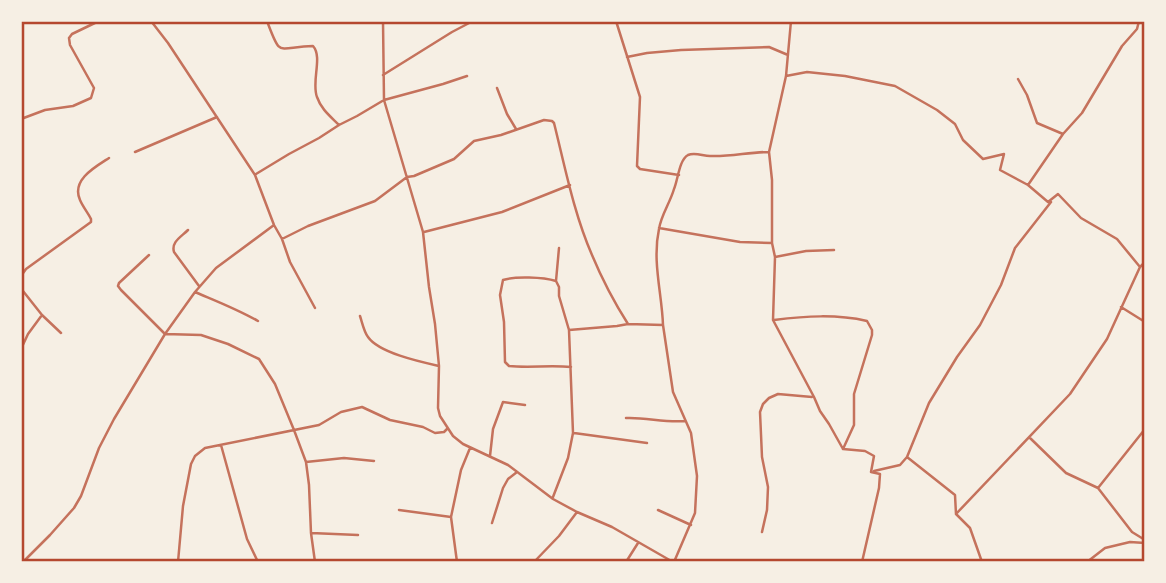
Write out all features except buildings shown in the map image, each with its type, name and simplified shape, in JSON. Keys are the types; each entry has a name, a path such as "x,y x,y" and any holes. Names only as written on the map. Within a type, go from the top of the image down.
{"street":[{"path":"21,119 45,110 73,106 91,98 93,88 70,45 69,38 99,21"},
{"path":"151,21 255,175 290,262 315,308"},
{"path":"267,21 276,45 281,49 316,49 316,94 321,107 339,125"},
{"path":"383,21 384,100 423,232 439,366 440,416 453,436 470,448 508,465 552,499 612,527 674,562 695,513 697,476 691,433 673,392 659,285 659,228 687,155 722,156 769,152"},
{"path":"383,75 473,21"},
{"path":"616,21 640,97 637,166 640,169 678,174"},
{"path":"791,21 786,76 769,152 772,243 775,257 773,320 843,449"},
{"path":"1028,184 1063,134 1082,113 1122,46 1138,30 1139,21"},
{"path":"627,57 647,52 768,47 788,55"},
{"path":"786,76 807,72 895,86 937,110 955,124 963,140 982,159 1004,154 1000,170 1028,184 1048,202 1058,194"},
{"path":"255,175 384,100 467,76"},
{"path":"1018,79 1037,123 1063,134"},
{"path":"497,88 516,130"},
{"path":"135,152 218,117"},
{"path":"282,239 375,201 407,177 454,159 474,141 544,120 552,121 591,254 628,324"},
{"path":"21,276 26,269 91,222 78,198 78,191 88,171 109,158"},
{"path":"423,232 502,212 570,185"},
{"path":"1058,194 1081,218 1117,239 1140,267"},
{"path":"871,472 900,465 908,457 929,403 979,325 1001,285 1015,248 1058,194"},
{"path":"23,562 74,508 114,419 165,334 195,292 216,268 274,225"},
{"path":"659,228 740,242 772,243"},
{"path":"188,230 173,247 199,287"},
{"path":"552,499 568,458 573,433 569,330 556,281 559,248"},
{"path":"775,257 806,251 834,250"},
{"path":"149,254 118,286 165,334 201,335 228,344 259,359 275,384 306,462 316,562"},
{"path":"956,514 1078,384 1107,339 1140,267 1145,262"},
{"path":"556,281 520,278 503,281 500,295 505,362 509,366 517,367 571,367"},
{"path":"21,286 42,315 61,333"},
{"path":"195,292 235,308 258,321"},
{"path":"1121,306 1145,322"},
{"path":"21,349 42,315"},
{"path":"360,316 368,337 380,346 409,359 439,366"},
{"path":"773,320 807,316 849,317 867,321 871,328 872,335 854,394 854,425 843,449"},
{"path":"569,330 628,324 663,325"},
{"path":"762,532 768,487 762,457 760,412 763,404 778,394 814,397"},
{"path":"490,456 494,429 503,402 524,405"},
{"path":"178,562 183,506 191,464 195,456 205,448 319,425 341,412 362,407 390,420 423,427 435,433 447,429"},
{"path":"626,418 642,417 670,423 685,421"},
{"path":"1098,488 1145,429"},
{"path":"573,433 647,443"},
{"path":"1029,437 1066,473 1098,488 1132,532 1145,541"},
{"path":"221,444 247,539 258,562"},
{"path":"457,562 450,517 461,470 470,448"},
{"path":"843,449 865,451 874,456 871,472"},
{"path":"908,457 955,495 956,514 970,528 982,562"},
{"path":"306,462 344,458 374,461"},
{"path":"492,523 503,488 508,479 517,472"},
{"path":"862,562 879,488 880,474 871,472"},
{"path":"399,510 450,517"},
{"path":"658,510 691,525"},
{"path":"534,562 577,512"},
{"path":"311,533 358,535"},
{"path":"1087,562 1105,548 1145,541"},
{"path":"626,562 638,543"}]}
